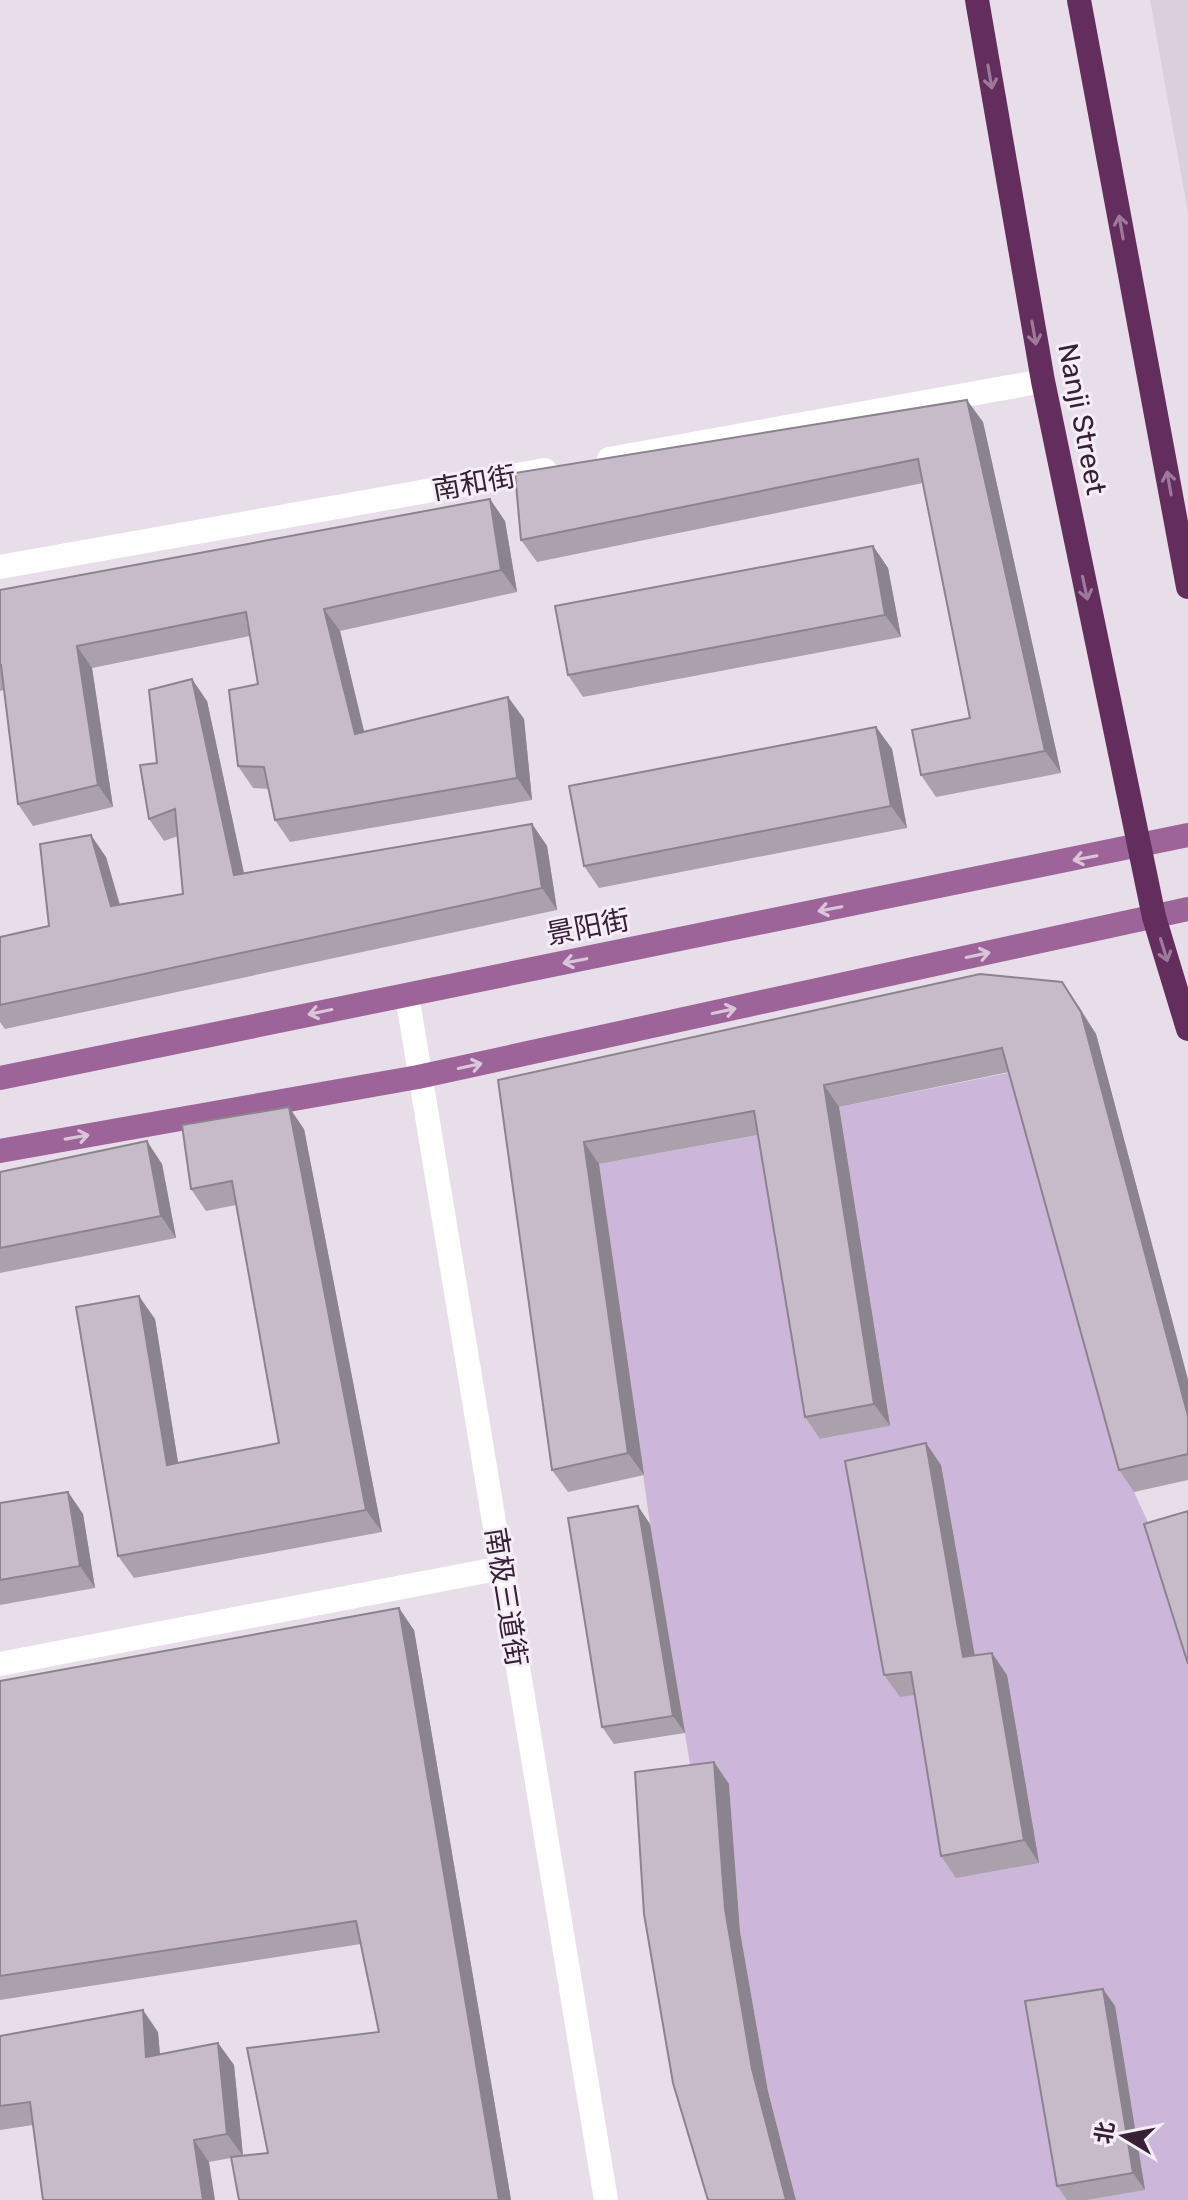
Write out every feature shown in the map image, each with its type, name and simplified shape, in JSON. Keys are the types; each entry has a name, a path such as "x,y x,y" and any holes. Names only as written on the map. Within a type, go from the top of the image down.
{"highway":[{"name":"Nanji Street","path":"977,0 1043,381 1154,917 1188,1029"},
{"path":"1079,0 1188,587"}],"main road":[{"name":"景阳街","path":"0,1078 1188,835"},
{"path":"0,1151 418,1077 1188,909"}],"street":[{"name":"南和街","path":"0,567 1043,381"},
{"name":"南极三道街","path":"407,995 418,1077 606,2200"},
{"path":"0,1664 502,1568"}],"shaded area":[{"path":"1150,0 1188,0 1188,213"},
{"path":"1018,1071 1134,1492 1159,1546 1188,1637 1188,2200 796,2200 768,2091 740,1931 729,1785 694,1788 650,1524 599,1164 770,1133 821,1439 889,1426 839,1107"}],"building":[{"path":"967,400 1045,751 921,775 912,730 970,718 918,459 521,540 515,473"},
{"path":"490,499 501,570 324,609 355,734 508,697 517,778 275,820 264,767 238,766 229,690 258,684 246,612 77,646 98,785 18,804 0,665 0,590"},
{"path":"873,546 885,615 568,675 555,606"},
{"path":"192,679 234,875 532,824 542,888 0,1005 0,937 49,926 40,844 91,835 111,906 183,894 175,809 149,819 140,765 157,763 149,690"},
{"path":"876,727 891,806 584,866 569,786"},
{"path":"980,974 1062,982 1081,1012 1188,1416 1188,1454 1119,1470 1002,1048 824,1085 874,1404 805,1417 754,1111 584,1142 628,1453 552,1470 498,1080"},
{"path":"289,1107 366,1510 118,1556 76,1307 139,1296 167,1465 279,1443 232,1181 191,1189 182,1125"},
{"path":"147,1141 161,1216 0,1248 0,1172"},
{"path":"926,1443 963,1657 992,1653 1024,1840 941,1856 911,1672 884,1675 845,1461"},
{"path":"68,1492 80,1566 0,1580 0,1503"},
{"path":"638,1506 673,1716 602,1727 568,1518"},
{"path":"1188,1511 1188,1664 1144,1524"},
{"path":"399,1608 499,2200 239,2200 231,2157 268,2153 247,2048 379,2032 356,1921 0,1976 0,1681"},
{"path":"714,1762 725,1909 752,2069 786,2200 708,2200 673,2083 644,1914 635,1772"},
{"path":"1103,1989 1133,2173 1057,2186 1025,2001"},
{"path":"143,2010 146,2057 218,2043 227,2134 194,2140 203,2200 43,2200 30,2102 0,2106 0,2036"}]}
